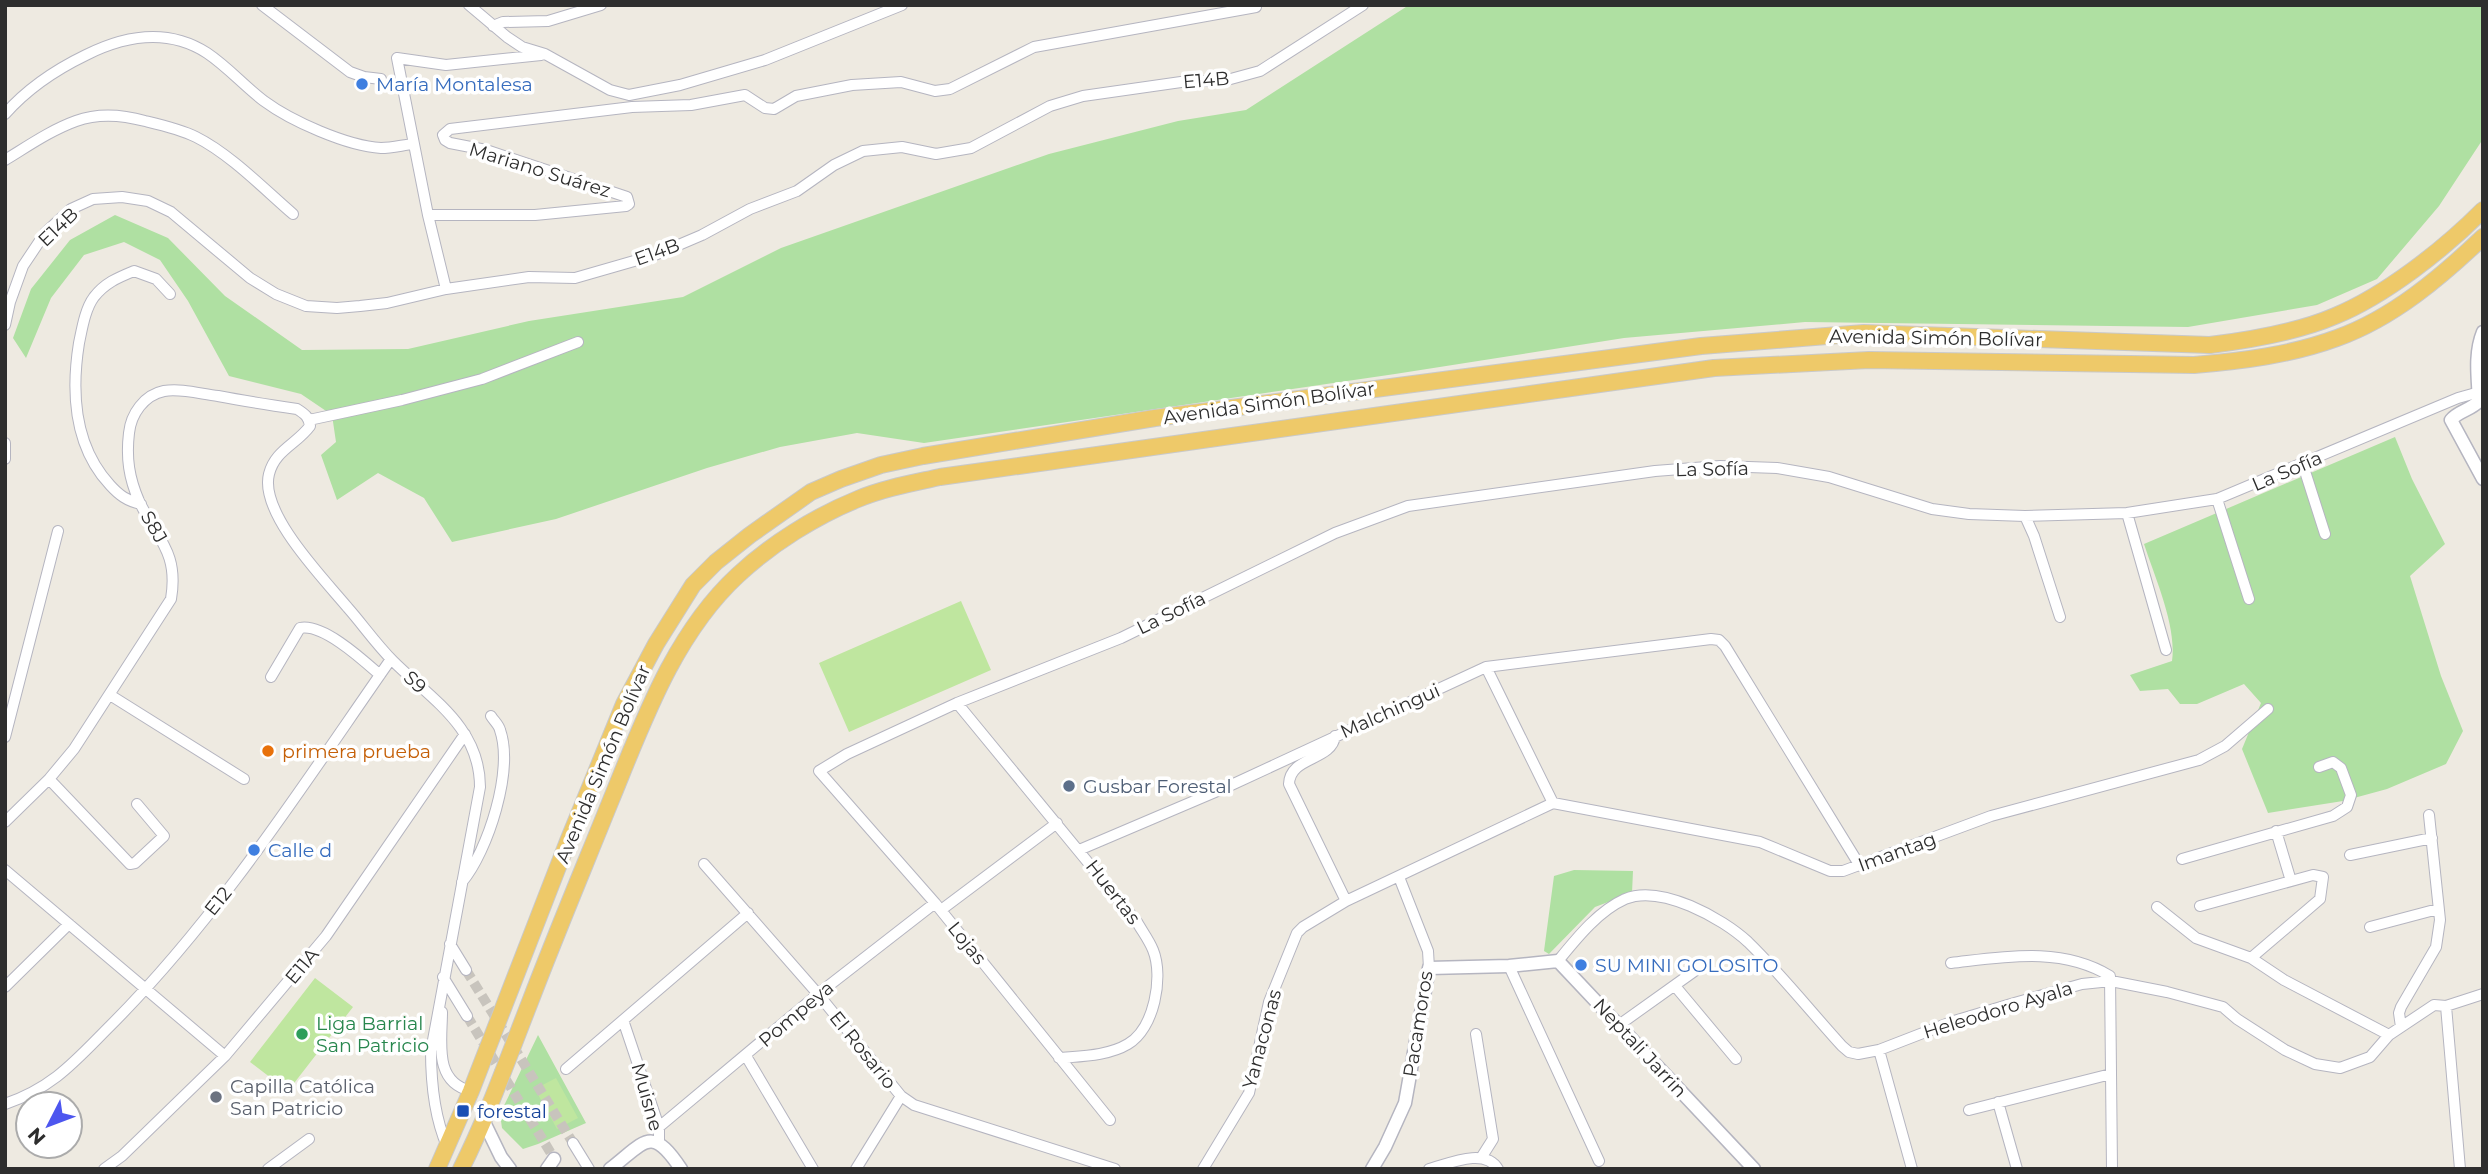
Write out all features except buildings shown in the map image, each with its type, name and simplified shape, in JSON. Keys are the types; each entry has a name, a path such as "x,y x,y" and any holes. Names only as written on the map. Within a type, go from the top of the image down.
{"highway":[{"name":"Avenida Simón Bolívar","path":"437,1169 471,1091 624,704 673,615 693,585 724,556 811,492 881,465 923,456 1142,421 1701,346 1864,333 2210,345 2246,340 2334,317 2376,295 2459,234 2483,210"},
{"name":"Avenida Simón Bolívar","path":"461,1169 484,1122 644,720 690,631 737,576 767,551 833,510 860,498 940,477 1714,368 1869,360 2194,365 2240,361 2338,338 2386,314 2430,284 2483,237"}],"street":[{"path":"262,5 350,72 381,79"},
{"path":"469,5 522,47 545,54 610,90 629,95 680,85 765,60 902,5"},
{"path":"493,26 503,22 548,21 601,5"},
{"name":"E14B","path":"5,325 23,266 45,233 71,209 93,198 122,197 148,201 171,212 250,278 276,294 306,306 337,308 387,303 446,289 529,277 575,278 655,255 702,235 750,209 797,191 834,165 863,151 902,146 936,154 971,148 1050,106 1083,96 1181,82 1227,80 1260,71 1363,5"},
{"path":"629,95 632,107 691,105 745,95 765,108 774,109 796,96 878,82 901,82 935,92 950,89 1034,47 1256,7"},
{"path":"5,114 65,65 108,44 134,37 171,37 206,53 263,100 285,115 318,130 381,148 413,144"},
{"path":"446,289 428,215 397,58 446,65 545,54"},
{"name":"Mariano Suárez","path":"428,215 535,215 626,206 629,201 624,196 486,150 450,143 443,135 450,129 632,107"},
{"path":"5,160 39,139 77,121 103,116 130,117 173,128 197,138 227,159 293,214"},
{"name":"S8J","path":"5,822 49,779 74,749 171,599 174,579 170,555 141,504 129,502 119,494 100,474 82,442 76,405 75,365 82,326 92,299 110,281 134,271 156,279 170,294"},
{"path":"2483,332 2478,343 2477,362 2481,392 2479,401 2451,420 2483,479"},
{"path":"141,504 130,479 127,450 130,424 142,403 163,391 188,391 297,410 309,420 482,379 578,342"},
{"name":"La Sofía","path":"819,771 847,754 957,703 1121,638 1335,533 1408,506 1642,472 1720,466 1777,468 1829,477 1933,509 1969,514 2025,516 2127,513 2217,499 2458,398 2481,392"},
{"name":"S9","path":"309,420 310,426 276,457 269,473 267,489 277,514 296,545 391,659 465,734 476,754 480,788 430,1051 441,1132 447,1147"},
{"path":"5,443 5,459"},
{"path":"2303,465 2325,534"},
{"path":"2217,499 2249,599"},
{"path":"2127,513 2166,650"},
{"path":"2025,516 2060,617"},
{"path":"5,737 58,531"},
{"path":"271,677 303,627 320,631 343,645 380,675"},
{"name":"Malchingui","path":"1079,850 1227,787 1486,667 1711,639 1719,640 1725,646 1860,866"},
{"name":"E12","path":"5,1104 26,1097 57,1079 146,990 254,856 391,659"},
{"path":"1399,877 1553,803 1486,667"},
{"path":"110,695 244,779"},
{"name":"Huertas","path":"957,703 1137,922 1154,952 1158,988 1149,1020 1139,1035 1127,1045 1093,1055 1059,1058"},
{"name":"Imantag","path":"1553,803 1760,842 1830,872 1860,866 1991,816 2199,760 2225,746 2268,709"},
{"path":"462,882 473,869 498,804 503,749 500,729 491,716"},
{"name":"E11A","path":"104,1169 122,1156 225,1056 326,936 465,734"},
{"path":"1335,736 1330,748 1294,768 1289,776 1289,783 1346,901"},
{"path":"2182,859 2333,816 2347,807 2351,795 2341,768 2333,762 2319,767"},
{"name":"Lojas","path":"819,771 938,906 1110,1120"},
{"path":"49,779 130,864 135,863 164,836 137,804"},
{"path":"2401,1027 2400,1007 2437,942 2440,920 2430,815"},
{"name":"Pompeya","path":"659,1127 818,995 938,906 1057,823"},
{"path":"2276,831 2291,881"},
{"path":"2350,855 2432,838"},
{"name":"El Rosario","path":"704,864 818,995 901,1096 914,1104 1115,1169"},
{"path":"5,870 225,1056"},
{"path":"2200,905 2313,875 2323,877 2320,898 2250,958"},
{"name":"Yanaconas","path":"1203,1169 1249,1093 1269,1002 1297,933 1310,921 1346,901 1399,877"},
{"name":"Pacamoros","path":"1372,1169 1405,1103 1429,968 1428,951 1399,877"},
{"name":"Heleodoro Ayala","path":"1558,961 1608,909 1627,898 1648,895 1669,899 1699,910 1725,924 1747,942 1849,1052 1858,1054 1879,1050 1946,1024 2011,1004 2082,984 2111,981 2223,1007 2285,1049 2315,1064 2340,1068 2370,1057 2389,1035 2434,1005 2446,1006 2483,994"},
{"path":"2157,906 2202,941 2250,958 2389,1035"},
{"path":"2370,927 2438,909"},
{"path":"566,1069 748,913"},
{"path":"5,987 69,924"},
{"path":"450,944 466,970"},
{"path":"1951,963 2006,957 2052,957 2099,970 2110,976 2112,1169"},
{"path":"1429,968 1509,966 1558,961"},
{"name":"Neptali Jarrin","path":"1558,961 1754,1169"},
{"path":"1619,1025 1703,965"},
{"path":"1509,966 1599,1161"},
{"path":"443,977 467,1016"},
{"path":"1675,986 1736,1059"},
{"name":"S9","path":"439,1001 442,1021 440,1045 446,1071 454,1083 471,1091"},
{"path":"2446,1006 2460,1169"},
{"name":"Muisne","path":"623,1020 659,1127 659,1142 666,1147 681,1169"},
{"path":"1476,1034 1493,1139 1481,1158"},
{"path":"1879,1050 1912,1169"},
{"path":"747,1056 813,1169"},
{"path":"1969,1110 2111,1074"},
{"path":"856,1169 901,1096"},
{"path":"1998,1102 2017,1169"},
{"path":"484,1122 496,1149 510,1169"},
{"path":"268,1169 309,1139"},
{"path":"610,1169 642,1144 659,1142"},
{"path":"573,1143 589,1169"},
{"path":"1429,1169 1481,1158 1490,1160 1498,1169"}],"green space":[{"path":"1409,5 2483,5 2483,139 2439,206 2377,279 2317,305 2188,327 1805,322 1624,338 924,443 857,433 780,447 707,468 556,519 452,542 424,498 378,473 337,500 321,455 336,442 332,415 301,394 229,376 188,301 160,260 124,242 84,255 51,298 26,358 13,338 31,289 70,240 115,215 168,238 225,296 302,350 408,349 529,321 683,297 781,248 1049,154 1178,121 1246,110"},
{"path":"2395,437 2412,479 2445,544 2410,576 2441,676 2463,731 2446,764 2387,789 2343,801 2268,813 2242,749 2261,703 2244,684 2197,704 2180,704 2168,689 2140,691 2130,675 2172,661 2173,647 2168,618 2144,544"},
{"path":"961,601 991,670 849,732 819,663"},
{"path":"1574,870 1633,871 1632,893 1595,907 1549,954 1544,951 1554,876"},
{"name":"Liga Barrial San Patricio","path":"315,978 353,1007 288,1091 250,1062"},
{"path":"538,1035 586,1123 523,1149 502,1128 500,1114"},
{"path":"556,1078 578,1118 557,1129 535,1089"}],"tunnel":[{"path":"466,970 573,1143"},
{"path":"467,1016 552,1155"}],"place":[{"name":"María Montalesa","path":"362,84"},
{"name":"primera prueba","path":"268,751"},
{"name":"Gusbar Forestal","path":"1069,786"},
{"name":"Calle d","path":"254,850"},
{"name":"SU MINI GOLOSITO","path":"1581,965"},
{"name":"Liga Barrial San Patricio","path":"302,1034"},
{"name":"Capilla Católica San Patricio","path":"216,1097"},
{"name":"forestal","path":"463,1111"}]}
